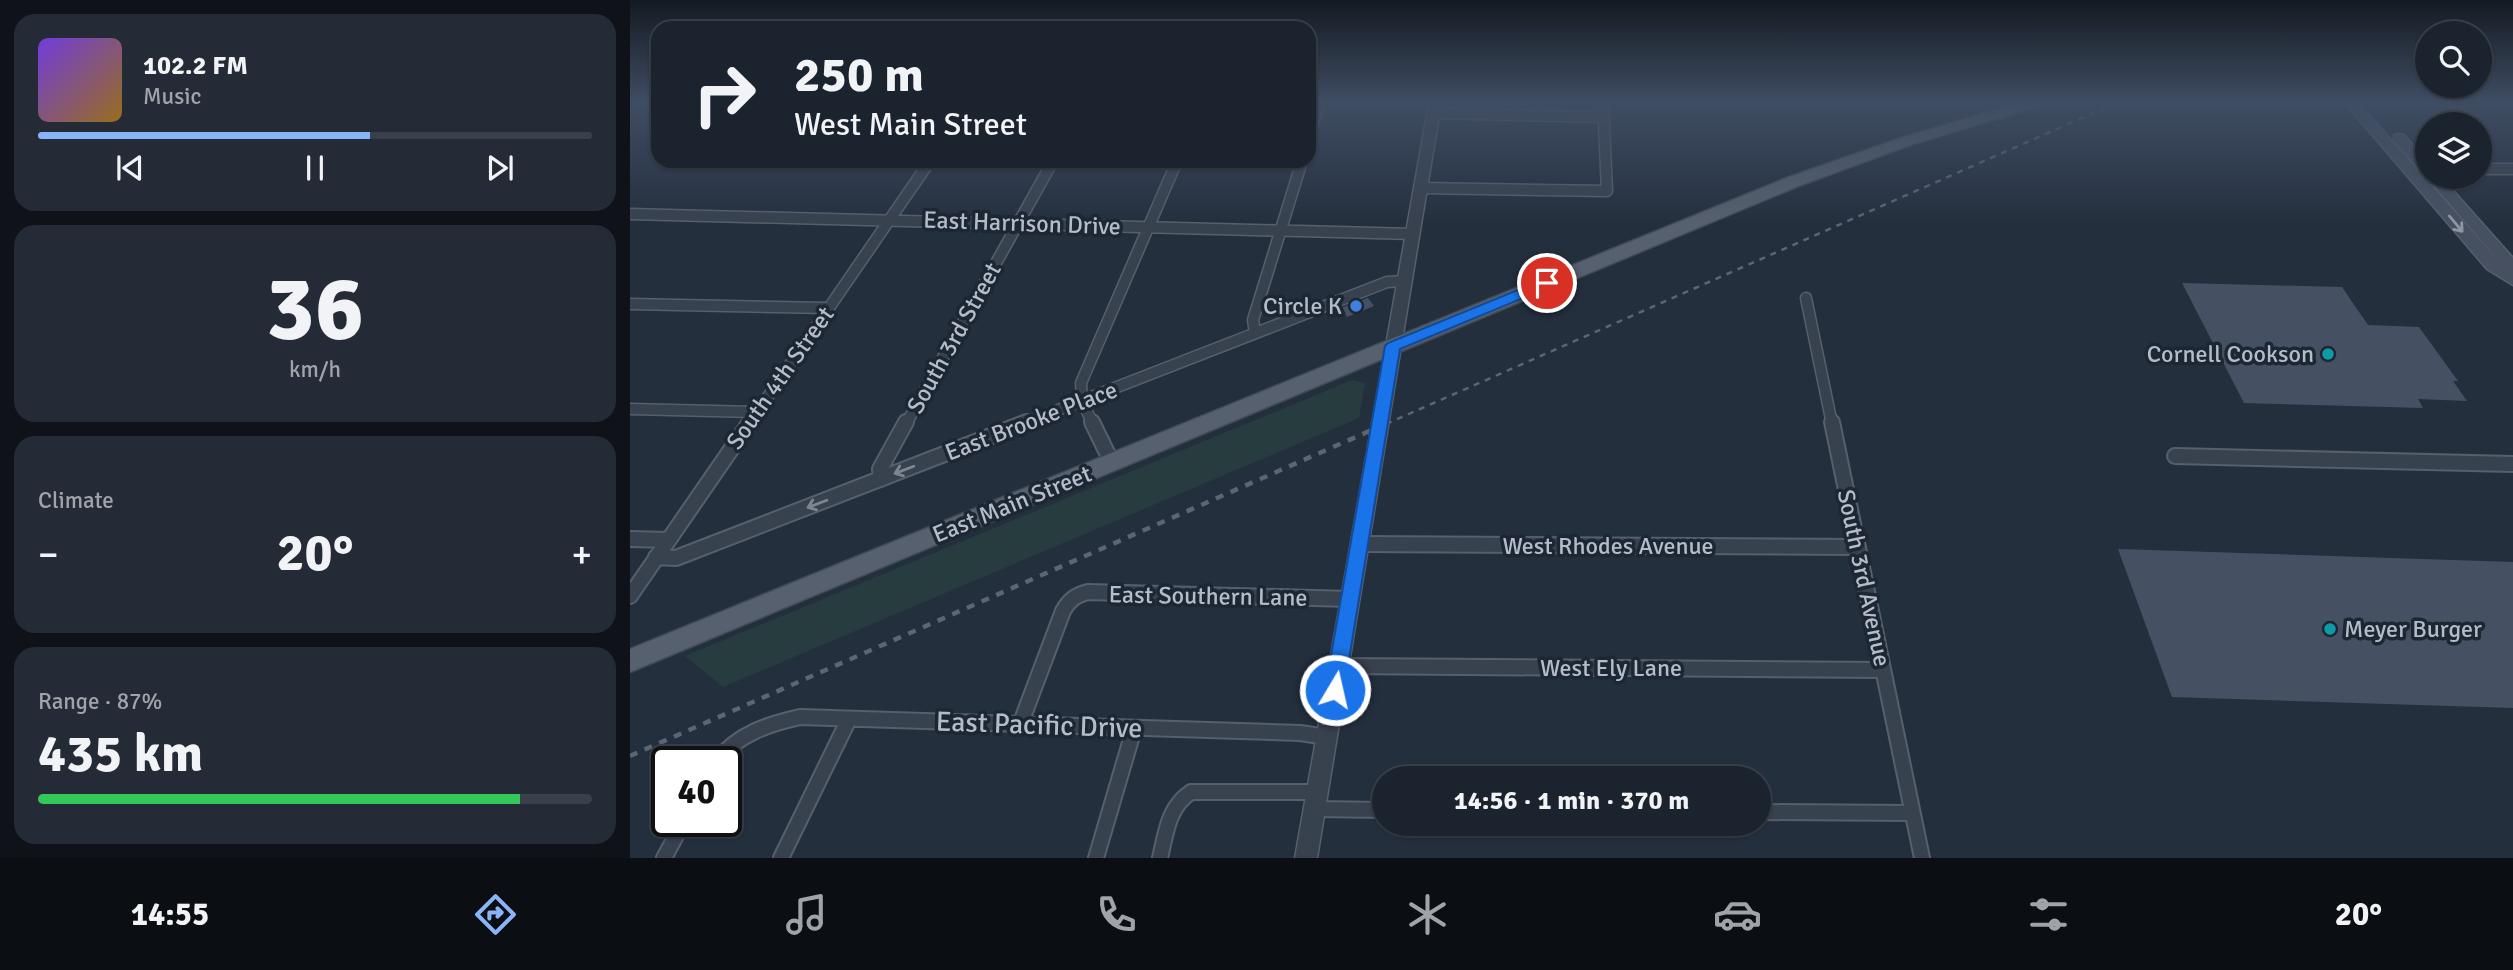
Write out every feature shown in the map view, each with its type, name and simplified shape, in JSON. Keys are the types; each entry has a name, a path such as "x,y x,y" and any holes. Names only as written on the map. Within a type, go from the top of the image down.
{"main road":[{"name":"East Main Street","path":"630,660 1795,181 1901,143"},
{"path":"2393,143 2415,164"},
{"path":"2399,143 2415,162"},
{"path":"2435,189 2492,266 2513,280"},
{"path":"2444,189 2513,269"},
{"path":"2492,266 2513,269"}],"street":[{"path":"1306,858 1428,143"},
{"path":"1421,188 1606,191 1605,143"},
{"name":"South 4th Street","path":"630,596 925,168"},
{"name":"South 3rd Street","path":"881,479 880,469 1049,168"},
{"path":"1112,463 1082,401 1081,383 1174,168"},
{"path":"1255,333 1252,320 1300,168"},
{"path":"2492,169 2513,169"},
{"name":"East Harrison Drive","path":"630,214 1413,234"},
{"name":"East Brooke Place","path":"656,557 676,558 1387,282 1405,281"},
{"name":"South 3rd Avenue","path":"1806,298 1922,858"},
{"path":"630,304 828,308"},
{"path":"630,409 755,412"},
{"path":"2175,456 2513,464"},
{"path":"630,539 668,540"},
{"name":"West Rhodes Avenue","path":"1359,544 1858,547"},
{"name":"East Southern Lane","path":"1020,725 1068,600 1088,592 1350,599"},
{"name":"West Ely Lane","path":"1339,666 1883,670"},
{"name":"East Pacific Drive","path":"729,746 753,733 800,717 1300,733 1327,737"},
{"path":"781,858 849,719"},
{"path":"1096,858 1134,729"},
{"path":"1160,858 1171,811 1183,796 1191,792 1316,801 1372,808"},
{"path":"1771,812 1912,813"},
{"path":"664,858 675,837"}],"green space":[{"path":"1352,380 1365,383 1359,418 723,687 685,656"}],"building":[{"name":"Cornell Cookson","path":"2182,283 2342,287 2368,325 2419,327 2458,381 2453,381 2467,401 2418,399 2423,408 2244,403"},
{"name":"Circle K","path":"1368,298 1374,306 1347,317 1341,308"},
{"name":"Meyer Burger","path":"2118,549 2513,562 2513,708 2172,697"}],"railway":[{"path":"1386,424 2025,143"},
{"path":"630,756 1390,422"}],"place":[{"name":"Circle K","path":"1356,306"},
{"name":"Cornell Cookson","path":"2328,354"},
{"name":"Meyer Burger","path":"2330,629"}],"route":[{"path":"1335,690 1393,346 1547,283"}]}
